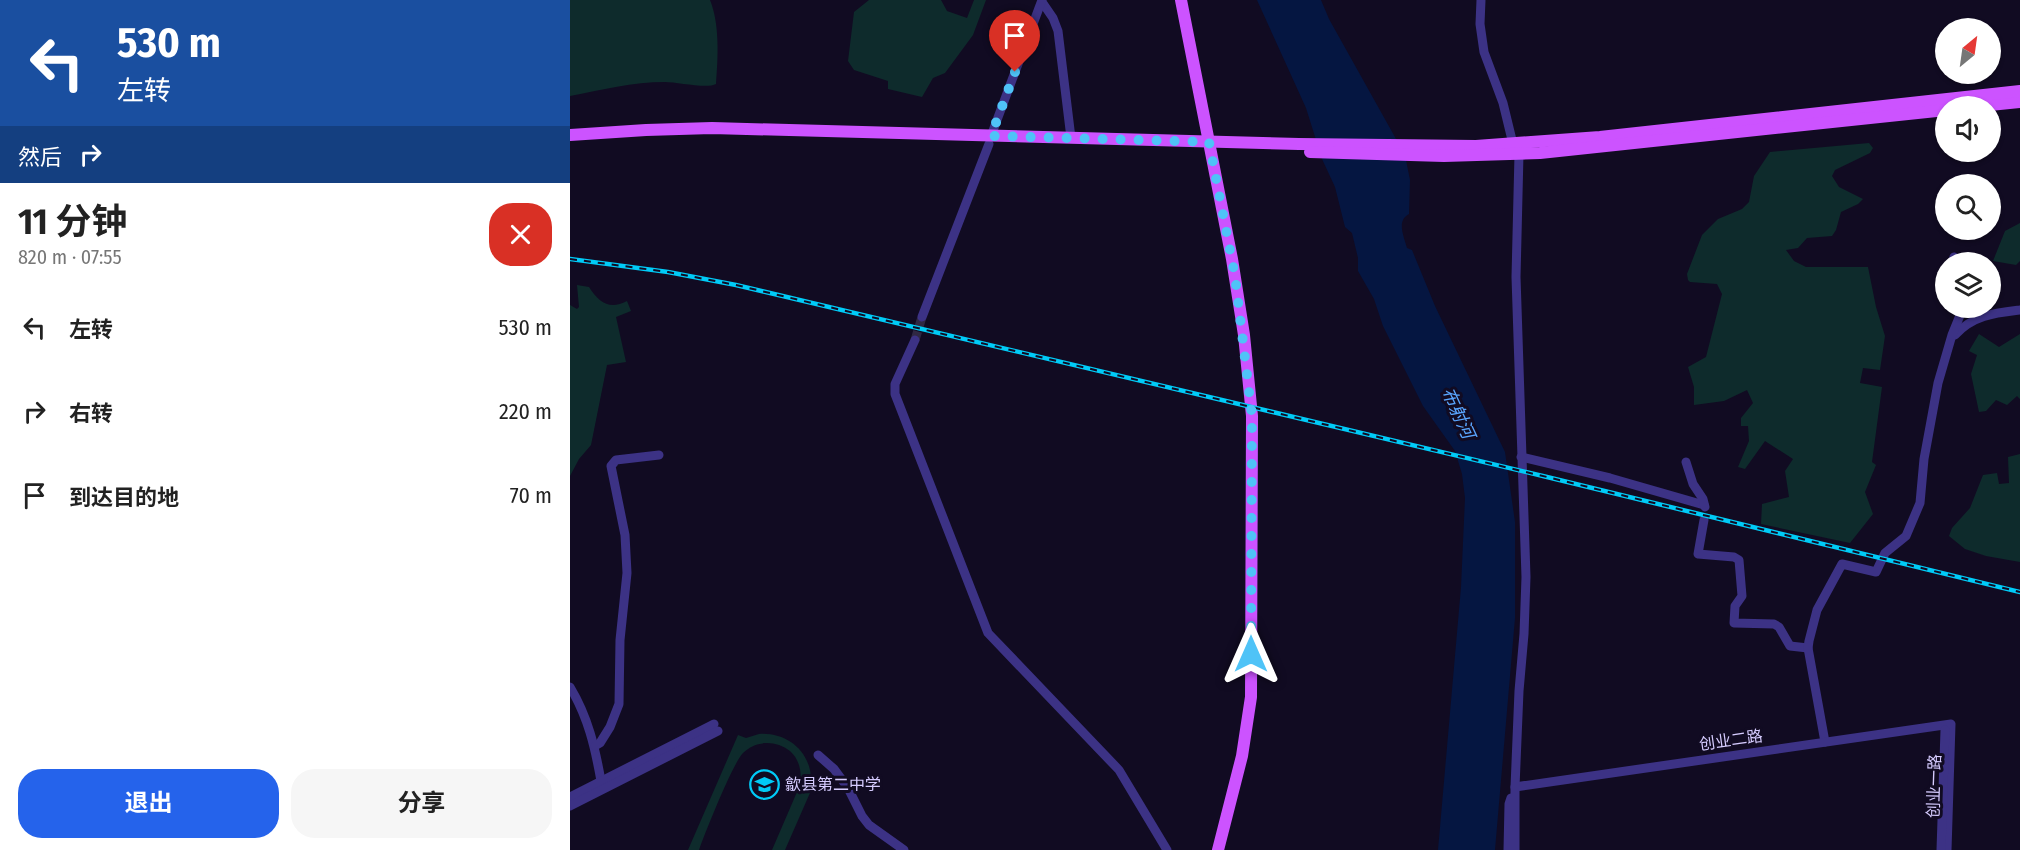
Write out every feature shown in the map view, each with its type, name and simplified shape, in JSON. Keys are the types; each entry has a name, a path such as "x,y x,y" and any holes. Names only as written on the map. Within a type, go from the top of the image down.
{"main road":[{"path":"1181,0 1246,293 1260,416 1258,697 1250,758 1226,850"},
{"path":"1189,0 1236,282 1252,416 1251,697 1242,756 1218,850"},
{"path":"1516,149 1600,137 2020,91"},
{"path":"2001,104 2020,102"},
{"path":"570,143 712,136 990,140 1423,151 1601,148 1935,111"},
{"path":"570,135 712,128 990,140 1071,138 1214,146"}],"street":[{"path":"1481,0 1480,24 1484,52 1503,103 1516,149 1516,277 1526,606 1515,787 1515,850"},
{"path":"1042,1 1053,18 1058,32 1071,138"},
{"path":"922,317 1042,1"},
{"path":"1950,341 1962,328 1977,318 2020,310"},
{"path":"1825,742 1808,648 1811,626 1842,564 1876,572 1886,553 1906,536 1920,503 1924,459 1938,383 1959,318"},
{"path":"915,340 896,384 895,394 988,633 1119,770 1167,850"},
{"path":"595,746 600,743 610,727 619,704 620,640 627,573 625,535 610,468 616,460 659,455"},
{"path":"1521,457 1610,478 1704,512"},
{"path":"1686,462 1704,512 1698,554 1734,556 1738,560 1742,596 1735,606 1734,623 1774,624 1779,627 1790,646 1808,648"},
{"path":"570,687 586,717 595,746 601,781"},
{"name":"创业二路","path":"1515,787 1948,724"},
{"name":"创业一路","path":"1941,850 1948,724"},
{"name":"创业一路","path":"1947,850 1948,724"},
{"path":"570,797 716,727 570,806"},
{"path":"818,755 834,769 848,788 869,825 904,850"},
{"path":"1508,850 1509,804 1515,787"}],"green space":[{"path":"570,0 710,0 717,31 716,84 706,86 653,82 570,96"},
{"path":"869,0 941,0 947,11 967,18 974,0 986,0 973,35 945,73 933,78 922,97 888,89 888,81 854,70 848,61 854,12"},
{"path":"1869,143 1873,148 1870,153 1835,170 1832,176 1839,187 1863,199 1841,212 1832,236 1807,238 1798,248 1786,250 1794,261 1806,267 1868,267 1876,307 1885,336 1880,370 1863,368 1860,383 1882,387 1872,462 1876,465 1865,492 1873,514 1850,543 1761,524 1762,504 1789,497 1785,471 1793,459 1765,441 1745,469 1738,467 1749,441 1748,426 1741,426 1741,418 1753,403 1747,390 1724,401 1694,405 1694,387 1688,367 1706,357 1722,294 1717,284 1690,282 1687,274 1702,235 1718,219 1742,209 1749,202 1754,176 1770,152"},
{"path":"2020,223 2020,261 2016,265 2001,262 2001,252 1997,252 2005,231"},
{"path":"577,285 589,287 601,301 610,305 627,301 631,311 616,317 626,362 607,365 591,445 579,459 570,476 570,305 577,309 579,307"},
{"path":"1979,334 1999,347 2020,334 2020,399 2017,396 2007,405 1996,400 1986,411 1979,412 1971,374 1977,355 1969,351"},
{"path":"2020,454 2020,562 1986,556 1965,549 1949,536 1952,528 1970,508 1983,475 1997,473 1999,484 2009,483 2008,457"},
{"path":"759,734 780,737 797,747 808,763 811,773 813,786 785,850 772,850 800,785 801,776 796,758 790,751 779,745 766,743 748,749 738,759 699,850 688,850 738,735 746,738"}],"water":[{"name":"布射河","path":"1257,0 1321,0 1329,19 1405,155 1410,180 1409,214 1402,225 1407,248 1412,250 1435,306 1505,452 1515,522 1515,618 1495,850 1438,850 1461,587 1465,498 1462,474 1455,451 1423,406 1383,326 1374,299 1358,271 1358,258 1352,233 1345,227 1335,187 1322,159 1306,108"}],"tunnel":[{"path":"915,340 922,317"}],"railway":[{"path":"570,259 668,272 736,285 1547,477 2020,592"}],"place":[{"name":"歙县第二中学","path":"764,784"}],"route":[{"path":"1015,72 991,136 1209,142 1235,276 1244,335 1252,416 1251,654"}]}
